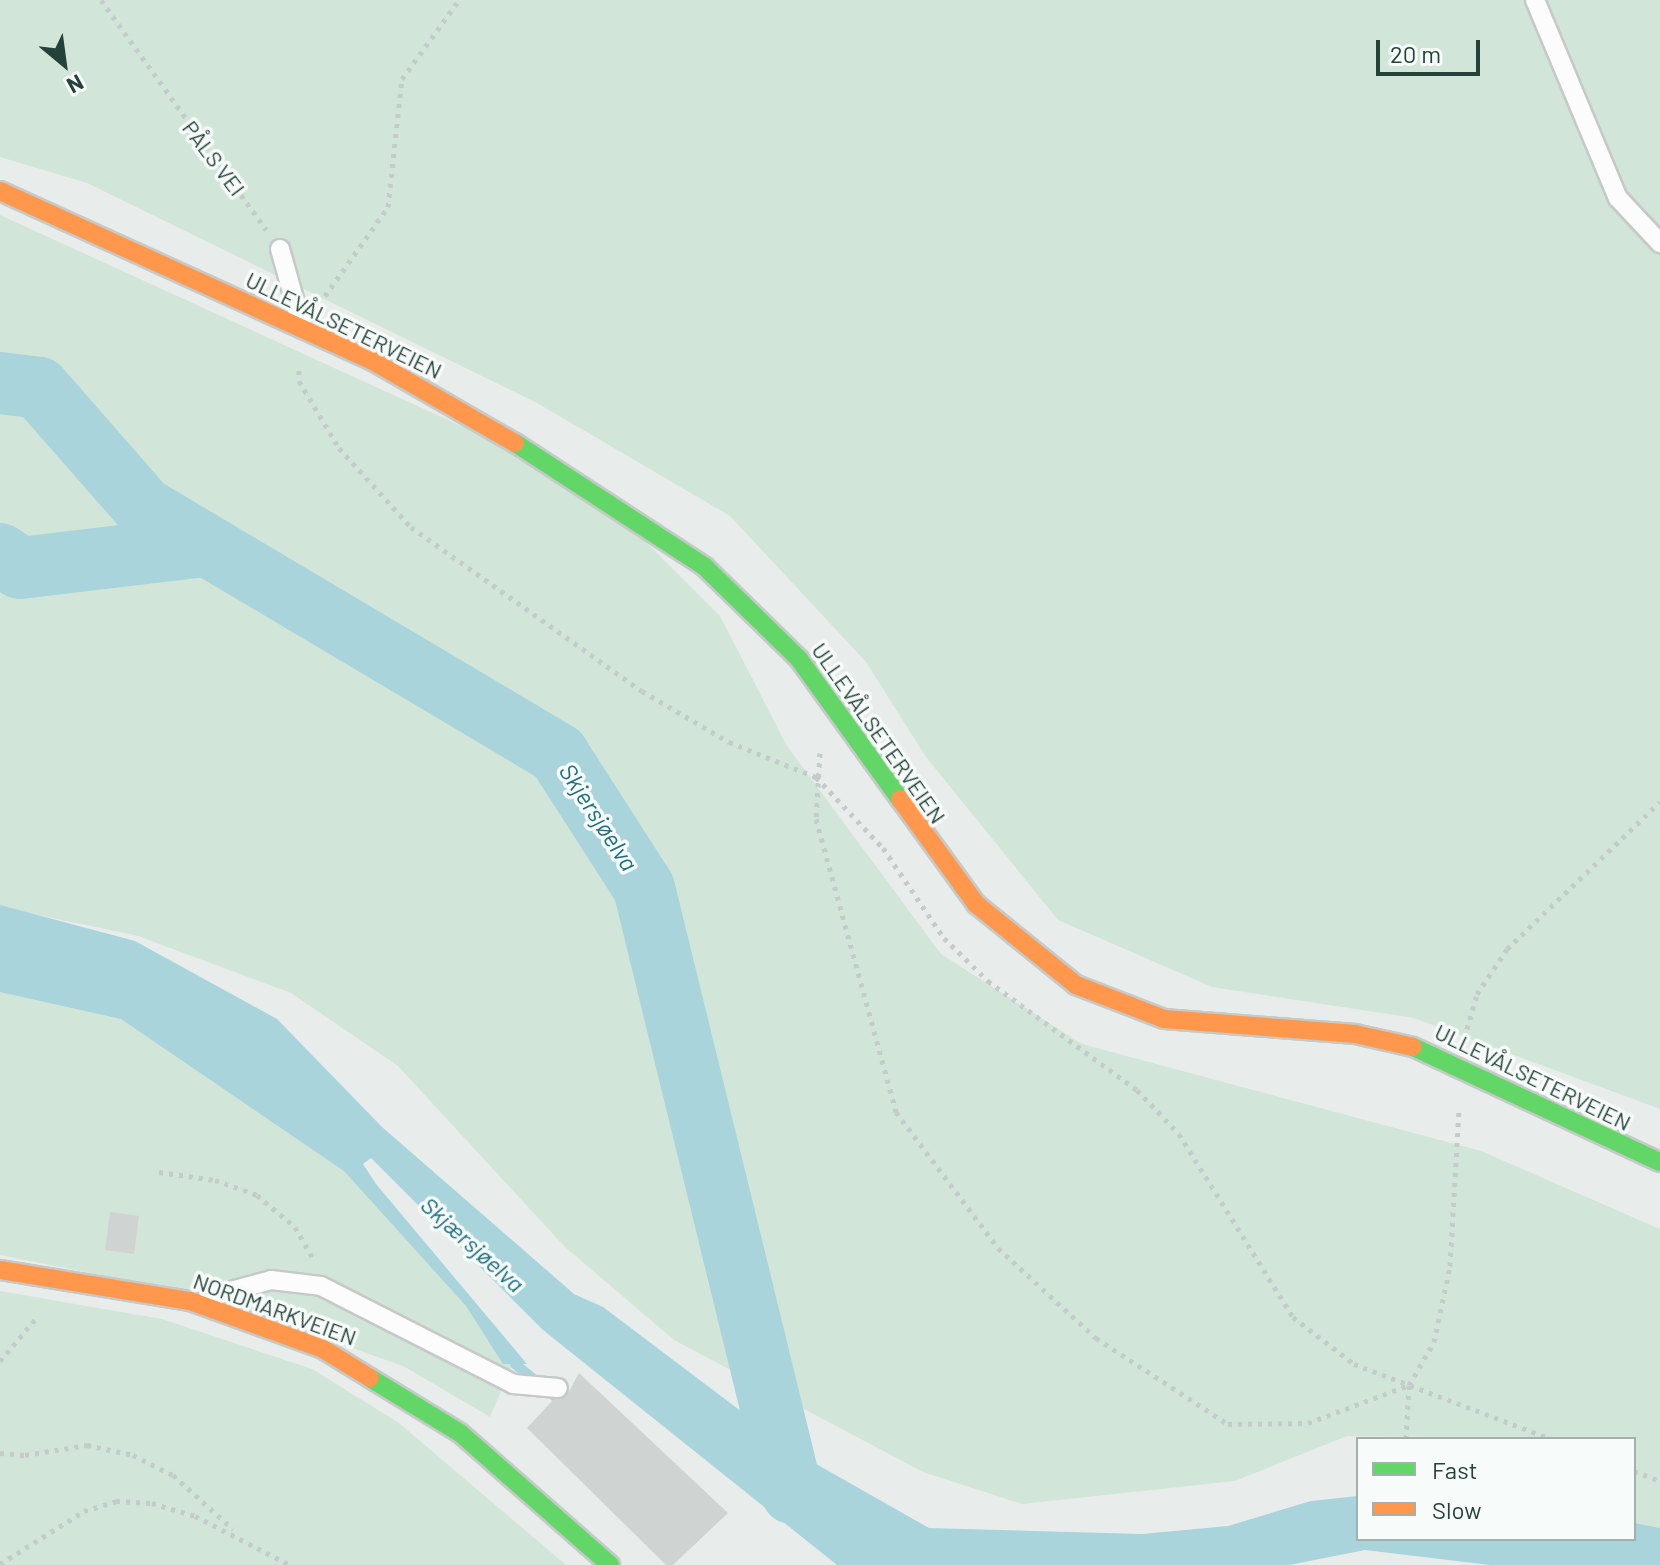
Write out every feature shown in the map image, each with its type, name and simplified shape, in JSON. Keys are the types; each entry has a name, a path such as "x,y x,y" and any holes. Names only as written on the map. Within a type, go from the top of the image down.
{"street":[{"name":"ULLEVÅLSETERVEIEN","path":"0,191 371,360 571,476 705,567 762,617 827,696 933,852 976,904 1076,985 1164,1019 1355,1034 1428,1051 1660,1162"},
{"name":"NORDMARKVEIEN","path":"0,1270 190,1301 323,1349 385,1382 460,1433 610,1565"}],"lane":[{"path":"1535,0 1618,198 1635,224 1660,243"},
{"path":"280,249 302,328"},
{"path":"190,1301 271,1280 321,1286 513,1384 558,1388"}],"path":[{"name":"PÅLS VEI","path":"101,0 280,249"},
{"path":"459,0 402,79 388,207 302,328 299,381 339,448 411,527 642,691 729,742 816,777 883,848 944,938 988,981 1137,1090 1179,1134 1293,1317 1354,1364 1546,1437"},
{"path":"827,696 816,777 816,819 896,1112 998,1248 1096,1338 1228,1424 1308,1423 1409,1385"},
{"path":"159,1172 215,1180 257,1195 295,1227 321,1286"},
{"path":"0,1361 41,1312"},
{"path":"0,1453 25,1455 87,1445 133,1455 173,1475 237,1533 290,1565"},
{"path":"1636,1472 1660,1481"},
{"path":"0,1564 59,1525 116,1501 152,1503 237,1533"}],"green space":[{"path":"0,0 1660,0 1660,1109 1414,1018 1212,987 1058,920 926,757 866,662 730,516 537,403 87,183 0,157"},
{"path":"0,215 588,484 720,616 787,746 941,954 1082,1044 1481,1151 1660,1229 1660,1535 1636,1528 1636,1437 1347,1436 1235,1481 1022,1504 923,1472 674,1340 565,1247 398,1066 291,993 138,936 0,907"},
{"path":"0,966 212,1056 374,1190 516,1356 490,1417 405,1367 215,1298 0,1255"},
{"path":"0,1291 162,1319 312,1369 399,1423 566,1565 0,1565"}],"water":[{"name":"Skjærsjøelva","path":"0,905 135,941 277,1019 382,1127 574,1294 603,1307 795,1452 929,1528 1142,1534 1228,1526 1311,1501 1356,1496 1356,1541 1636,1541 1636,1523 1660,1528 1660,1565 1490,1565 1365,1550 1289,1565 837,1565 543,1330 371,1158 363,1164 376,1184 527,1364 503,1364 466,1306 344,1171 121,1019 0,992"}],"building":[{"path":"110,1212 139,1216 134,1254 105,1250"},
{"path":"579,1373 728,1513 673,1565 666,1565 527,1428 553,1400 567,1395"}],"waterway":[{"name":"Skjersjøelva","path":"0,383 39,388 144,508 558,754 644,888 792,1493"},
{"path":"0,554 20,568 205,546"},
{"path":"515,1364 568,1407"}],"traffic: fast":[{"path":"515,443 705,567 799,659 900,799"},
{"path":"1413,1047 1660,1162"},
{"path":"370,1378 460,1433 610,1565"}],"traffic: slow":[{"path":"0,191 371,360 515,443"},
{"path":"900,799 976,904 1076,985 1164,1019 1355,1034 1413,1047"},
{"path":"0,1270 190,1301 323,1349 370,1378"}]}
